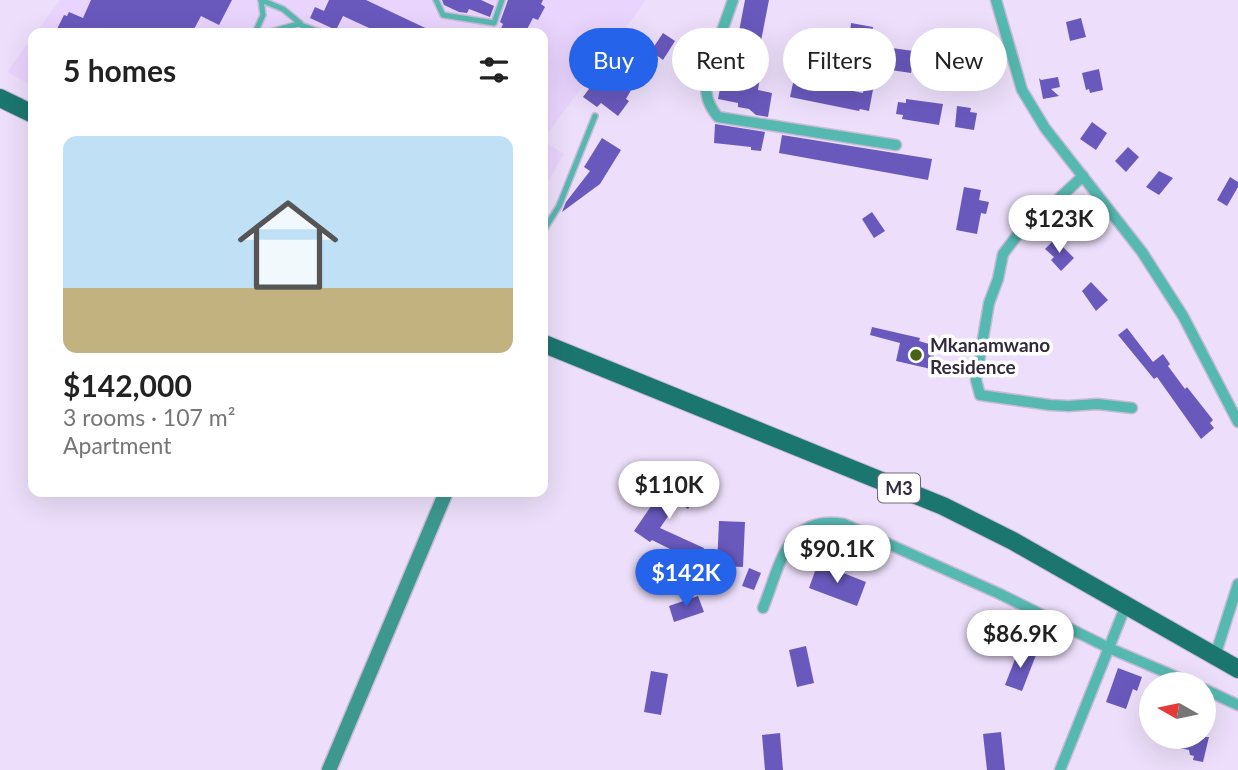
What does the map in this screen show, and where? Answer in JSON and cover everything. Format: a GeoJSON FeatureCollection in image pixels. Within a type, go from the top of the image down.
{"type":"FeatureCollection","features":[{"type":"Feature","properties":{"kind":"highway"},"geometry":{"type":"LineString","coordinates":[[0,98],[28,112]]}},
{"type":"Feature","properties":{"kind":"highway","name":"M3"},"geometry":{"type":"LineString","coordinates":[[548,345],[943,506],[1013,541],[1238,669]]}},
{"type":"Feature","properties":{"kind":"main road"},"geometry":{"type":"LineString","coordinates":[[329,770],[444,497]]}},
{"type":"Feature","properties":{"kind":"street"},"geometry":{"type":"LineString","coordinates":[[733,0],[706,76],[705,90],[709,106],[718,117],[896,145]]}},
{"type":"Feature","properties":{"kind":"street"},"geometry":{"type":"LineString","coordinates":[[996,0],[1022,90],[1045,128],[1142,252],[1183,316],[1238,422]]}},
{"type":"Feature","properties":{"kind":"street"},"geometry":{"type":"LineString","coordinates":[[1083,176],[1053,204],[1031,219],[1009,243],[1003,254],[989,303],[976,380],[980,394],[1000,399],[1069,406],[1097,404],[1132,408]]}},
{"type":"Feature","properties":{"kind":"street"},"geometry":{"type":"LineString","coordinates":[[762,608],[789,544],[801,530],[812,524],[830,521],[844,524],[1165,672]]}},
{"type":"Feature","properties":{"kind":"street"},"geometry":{"type":"LineString","coordinates":[[1215,656],[1238,584]]}},
{"type":"Feature","properties":{"kind":"street"},"geometry":{"type":"LineString","coordinates":[[1060,770],[1126,605]]}},
{"type":"Feature","properties":{"kind":"street"},"geometry":{"type":"LineString","coordinates":[[1216,695],[1238,705]]}},
{"type":"Feature","properties":{"kind":"lane"},"geometry":{"type":"LineString","coordinates":[[257,28],[263,15],[261,0],[283,9],[301,25],[309,28]]}},
{"type":"Feature","properties":{"kind":"lane"},"geometry":{"type":"LineString","coordinates":[[436,0],[443,15],[494,23],[502,0]]}},
{"type":"Feature","properties":{"kind":"lane"},"geometry":{"type":"LineString","coordinates":[[280,28],[301,25]]}},
{"type":"Feature","properties":{"kind":"lane"},"geometry":{"type":"LineString","coordinates":[[548,223],[559,206],[595,116]]}},
{"type":"Feature","properties":{"kind":"shaded area"},"geometry":{"type":"Polygon","coordinates":[[[60,0],[646,0],[625,28],[569,28],[569,91],[579,91],[548,133],[548,28],[39,28],[60,0]]]}},
{"type":"Feature","properties":{"kind":"shaded area"},"geometry":{"type":"Polygon","coordinates":[[[28,43],[28,83],[7,72],[28,43]]]}},
{"type":"Feature","properties":{"kind":"shaded area"},"geometry":{"type":"Polygon","coordinates":[[[548,143],[564,154],[548,181],[548,143]]]}},
{"type":"Feature","properties":{"kind":"building"},"geometry":{"type":"Polygon","coordinates":[[[91,0],[232,0],[219,25],[201,16],[195,28],[58,28],[64,15],[67,16],[69,12],[83,18],[91,0]]]}},
{"type":"Feature","properties":{"kind":"building"},"geometry":{"type":"Polygon","coordinates":[[[329,0],[366,0],[425,28],[369,28],[343,16],[337,28],[332,28],[310,18],[315,7],[324,11],[329,0]]]}},
{"type":"Feature","properties":{"kind":"building"},"geometry":{"type":"Polygon","coordinates":[[[442,0],[481,0],[494,6],[490,17],[469,9],[467,13],[459,12],[444,5],[442,0]]]}},
{"type":"Feature","properties":{"kind":"building"},"geometry":{"type":"Polygon","coordinates":[[[508,0],[543,0],[541,4],[545,7],[538,20],[533,18],[528,28],[501,28],[503,24],[500,22],[508,0]]]}},
{"type":"Feature","properties":{"kind":"building"},"geometry":{"type":"Polygon","coordinates":[[[745,0],[769,0],[764,28],[740,28],[745,0]]]}},
{"type":"Feature","properties":{"kind":"building"},"geometry":{"type":"Polygon","coordinates":[[[1081,18],[1086,37],[1070,41],[1066,22],[1081,18]]]}},
{"type":"Feature","properties":{"kind":"building"},"geometry":{"type":"Polygon","coordinates":[[[851,23],[873,27],[873,28],[850,28],[851,23]]]}},
{"type":"Feature","properties":{"kind":"building"},"geometry":{"type":"Polygon","coordinates":[[[663,33],[672,39],[672,46],[663,60],[658,56],[658,40],[663,33]]]}},
{"type":"Feature","properties":{"kind":"building"},"geometry":{"type":"Polygon","coordinates":[[[896,49],[910,50],[910,73],[896,71],[896,49]]]}},
{"type":"Feature","properties":{"kind":"building"},"geometry":{"type":"Polygon","coordinates":[[[1099,69],[1103,90],[1090,93],[1089,89],[1086,90],[1082,73],[1099,69]]]}},
{"type":"Feature","properties":{"kind":"building"},"geometry":{"type":"Polygon","coordinates":[[[1058,77],[1060,87],[1051,89],[1059,96],[1043,99],[1039,78],[1041,80],[1058,77]]]}},
{"type":"Feature","properties":{"kind":"building"},"geometry":{"type":"Polygon","coordinates":[[[587,91],[631,91],[626,99],[629,101],[618,116],[601,103],[597,107],[583,97],[587,91]]]}},
{"type":"Feature","properties":{"kind":"building"},"geometry":{"type":"Polygon","coordinates":[[[720,91],[772,93],[768,117],[738,107],[738,103],[718,99],[720,91]]]}},
{"type":"Feature","properties":{"kind":"building"},"geometry":{"type":"Polygon","coordinates":[[[791,91],[873,91],[869,111],[790,97],[791,91]]]}},
{"type":"Feature","properties":{"kind":"building"},"geometry":{"type":"Polygon","coordinates":[[[906,99],[943,104],[939,125],[902,119],[903,115],[896,114],[898,102],[906,103],[906,99]]]}},
{"type":"Feature","properties":{"kind":"building"},"geometry":{"type":"Polygon","coordinates":[[[957,106],[971,108],[970,112],[977,113],[974,130],[955,127],[957,106]]]}},
{"type":"Feature","properties":{"kind":"building"},"geometry":{"type":"Polygon","coordinates":[[[1092,122],[1107,133],[1096,150],[1080,139],[1092,122]]]}},
{"type":"Feature","properties":{"kind":"building"},"geometry":{"type":"Polygon","coordinates":[[[715,124],[765,132],[761,151],[751,150],[751,147],[714,143],[715,124]]]}},
{"type":"Feature","properties":{"kind":"building"},"geometry":{"type":"Polygon","coordinates":[[[782,135],[932,159],[928,180],[779,153],[782,135]]]}},
{"type":"Feature","properties":{"kind":"building"},"geometry":{"type":"Polygon","coordinates":[[[602,138],[621,150],[600,184],[562,212],[566,202],[590,171],[584,167],[602,138]]]}},
{"type":"Feature","properties":{"kind":"building"},"geometry":{"type":"Polygon","coordinates":[[[1128,147],[1139,157],[1126,172],[1115,161],[1128,147]]]}},
{"type":"Feature","properties":{"kind":"building"},"geometry":{"type":"Polygon","coordinates":[[[1159,171],[1173,178],[1159,195],[1146,187],[1159,171]]]}},
{"type":"Feature","properties":{"kind":"building"},"geometry":{"type":"Polygon","coordinates":[[[1230,177],[1238,182],[1238,187],[1227,206],[1217,200],[1230,177]]]}},
{"type":"Feature","properties":{"kind":"building"},"geometry":{"type":"Polygon","coordinates":[[[964,187],[981,190],[979,200],[989,202],[986,214],[981,213],[977,234],[956,230],[964,187]]]}},
{"type":"Feature","properties":{"kind":"building"},"geometry":{"type":"Polygon","coordinates":[[[872,212],[885,231],[874,238],[862,219],[872,212]]]}},
{"type":"Feature","properties":{"kind":"building"},"geometry":{"type":"Polygon","coordinates":[[[1055,239],[1074,258],[1061,271],[1051,260],[1054,257],[1045,249],[1055,239]]]}},
{"type":"Feature","properties":{"kind":"building"},"geometry":{"type":"Polygon","coordinates":[[[1091,282],[1108,300],[1096,311],[1082,291],[1091,282]]]}},
{"type":"Feature","properties":{"kind":"building","name":"Mkanamwano Residence"},"geometry":{"type":"Polygon","coordinates":[[[872,327],[920,338],[919,341],[936,348],[931,369],[896,361],[900,343],[870,335],[872,327]]]}},
{"type":"Feature","properties":{"kind":"building"},"geometry":{"type":"Polygon","coordinates":[[[1127,328],[1153,362],[1163,354],[1170,364],[1168,366],[1185,389],[1187,387],[1213,420],[1210,423],[1214,428],[1201,439],[1157,377],[1154,379],[1118,335],[1127,328]]]}},
{"type":"Feature","properties":{"kind":"building"},"geometry":{"type":"Polygon","coordinates":[[[671,477],[697,496],[688,509],[678,502],[660,528],[704,548],[698,563],[652,540],[650,542],[634,531],[671,477]]]}},
{"type":"Feature","properties":{"kind":"building"},"geometry":{"type":"Polygon","coordinates":[[[719,521],[745,522],[743,567],[717,566],[719,521]]]}},
{"type":"Feature","properties":{"kind":"building"},"geometry":{"type":"Polygon","coordinates":[[[818,563],[866,582],[857,606],[809,588],[818,563]]]}},
{"type":"Feature","properties":{"kind":"building"},"geometry":{"type":"Polygon","coordinates":[[[749,568],[761,573],[754,590],[742,586],[749,568]]]}},
{"type":"Feature","properties":{"kind":"building"},"geometry":{"type":"Polygon","coordinates":[[[698,596],[704,612],[674,622],[669,606],[698,596]]]}},
{"type":"Feature","properties":{"kind":"building"},"geometry":{"type":"Polygon","coordinates":[[[806,646],[814,683],[797,687],[789,650],[806,646]]]}},
{"type":"Feature","properties":{"kind":"building"},"geometry":{"type":"Polygon","coordinates":[[[1019,649],[1036,655],[1022,691],[1005,685],[1019,649]]]}},
{"type":"Feature","properties":{"kind":"building"},"geometry":{"type":"Polygon","coordinates":[[[1118,668],[1139,676],[1137,691],[1133,689],[1126,709],[1106,702],[1118,668]]]}},
{"type":"Feature","properties":{"kind":"building"},"geometry":{"type":"Polygon","coordinates":[[[651,671],[668,674],[661,715],[644,712],[651,671]]]}},
{"type":"Feature","properties":{"kind":"building"},"geometry":{"type":"Polygon","coordinates":[[[1001,732],[1005,770],[987,770],[983,734],[1001,732]]]}},
{"type":"Feature","properties":{"kind":"building"},"geometry":{"type":"Polygon","coordinates":[[[780,733],[783,770],[765,770],[762,735],[780,733]]]}},
{"type":"Feature","properties":{"kind":"building"},"geometry":{"type":"Polygon","coordinates":[[[1184,749],[1206,749],[1203,762],[1193,760],[1194,756],[1190,755],[1189,750],[1184,749]]]}},
{"type":"Feature","properties":{"kind":"place","name":"Mkanamwano Residence"},"geometry":{"type":"Point","coordinates":[916,355]}}]}
